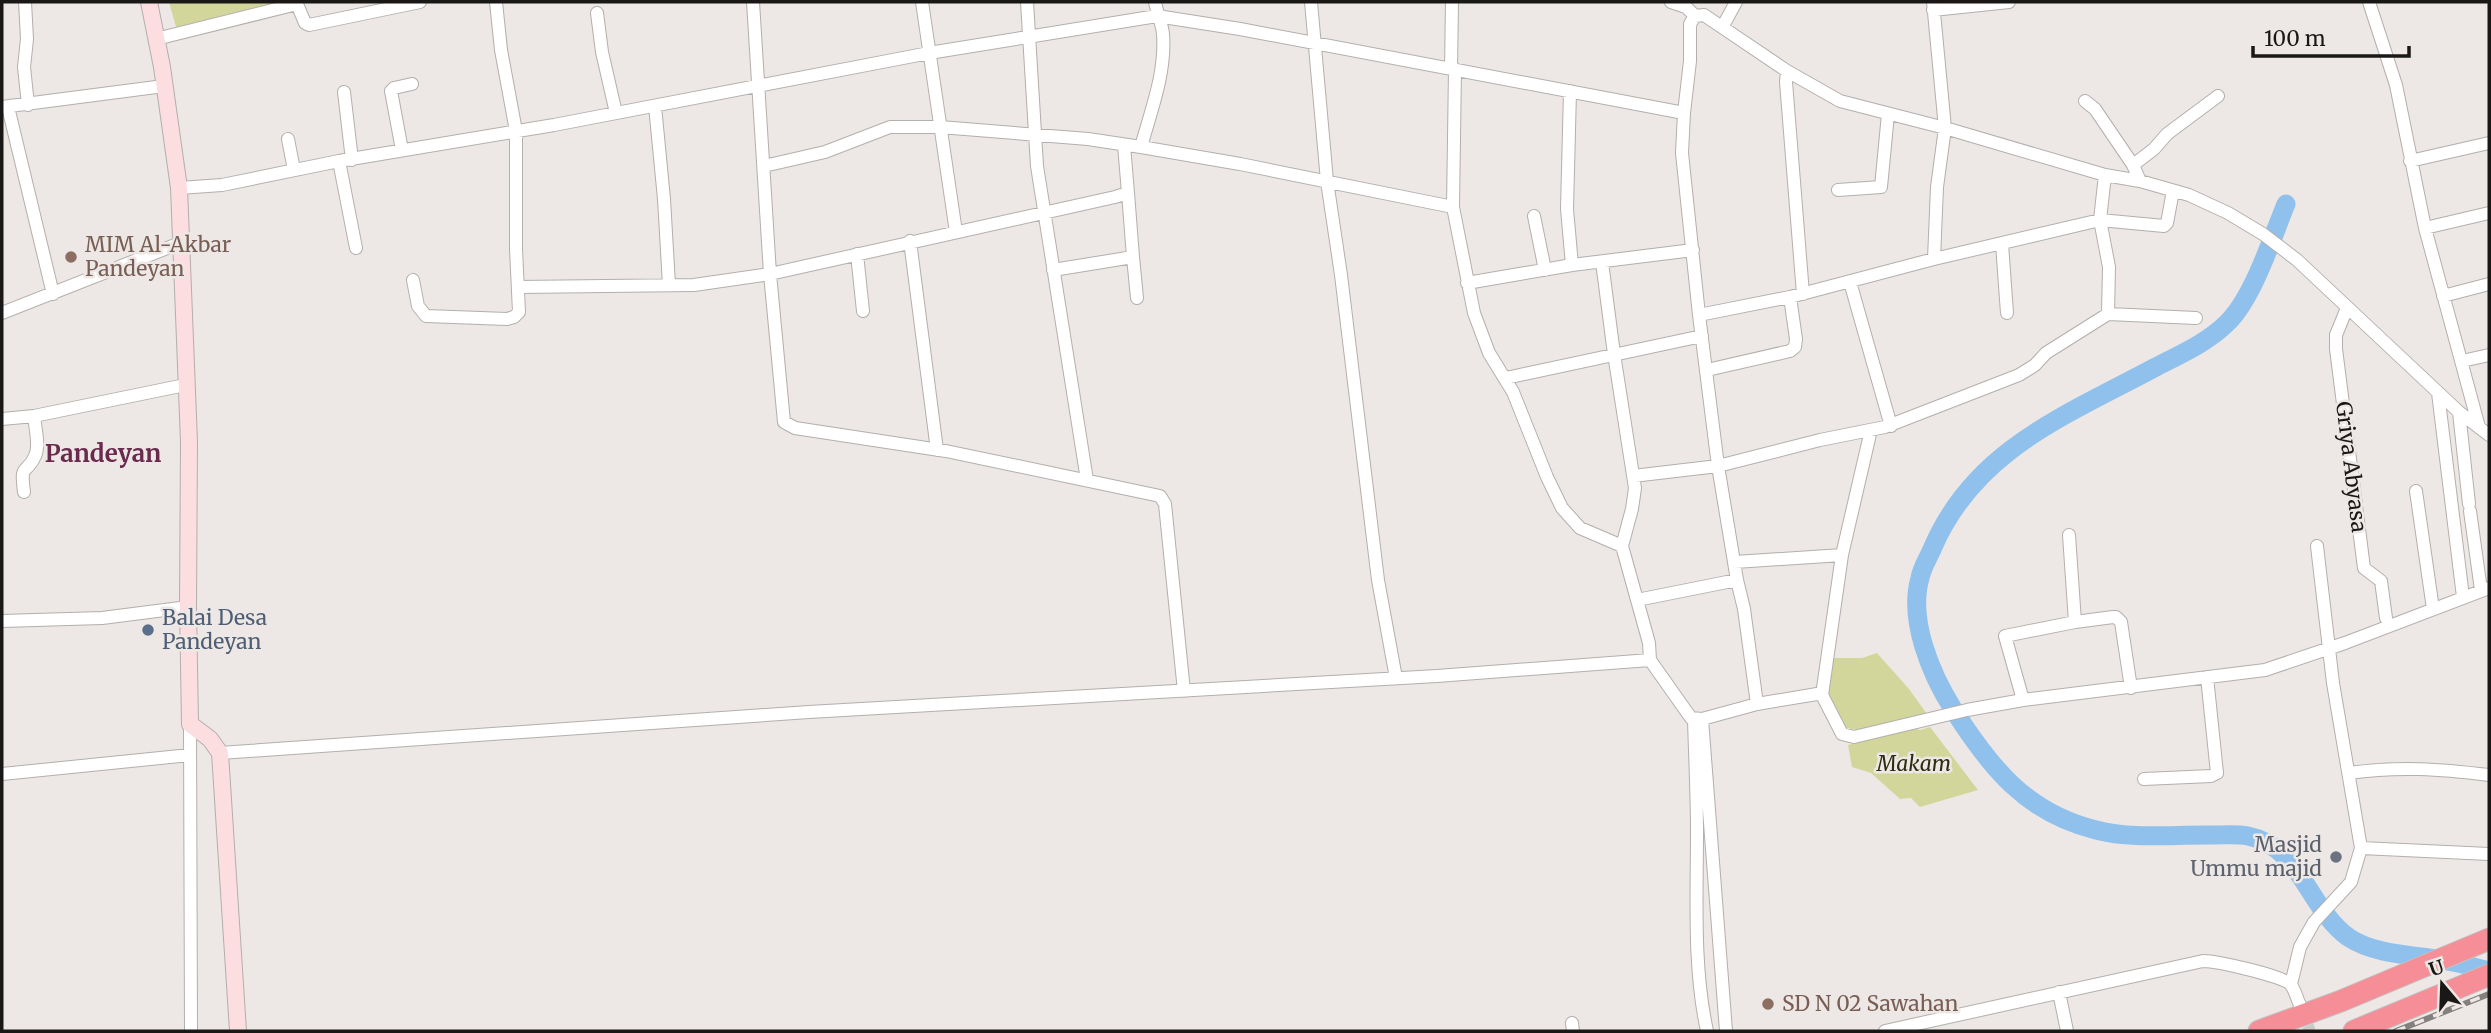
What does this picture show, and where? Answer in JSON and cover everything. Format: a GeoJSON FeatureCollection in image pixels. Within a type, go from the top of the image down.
{"type":"FeatureCollection","features":[{"type":"Feature","properties":{"kind":"highway"},"geometry":{"type":"LineString","coordinates":[[2259,1031],[2341,1001],[2489,939]]}},
{"type":"Feature","properties":{"kind":"highway"},"geometry":{"type":"LineString","coordinates":[[2359,1029],[2489,975]]}},
{"type":"Feature","properties":{"kind":"street"},"geometry":{"type":"LineString","coordinates":[[25,2],[27,39],[24,67],[28,105]]}},
{"type":"Feature","properties":{"kind":"street"},"geometry":{"type":"LineString","coordinates":[[149,2],[179,188],[189,442],[191,1031]]}},
{"type":"Feature","properties":{"kind":"street"},"geometry":{"type":"LineString","coordinates":[[156,39],[297,3],[305,23],[309,25],[420,2]]}},
{"type":"Feature","properties":{"kind":"street"},"geometry":{"type":"LineString","coordinates":[[413,280],[418,306],[426,316],[432,318],[507,319],[519,312],[516,131],[501,50],[496,2]]}},
{"type":"Feature","properties":{"kind":"street"},"geometry":{"type":"LineString","coordinates":[[753,2],[770,274],[783,419],[786,424],[795,428],[937,450],[1156,494],[1164,501],[1184,691]]}},
{"type":"Feature","properties":{"kind":"street"},"geometry":{"type":"LineString","coordinates":[[922,2],[956,232]]}},
{"type":"Feature","properties":{"kind":"street"},"geometry":{"type":"LineString","coordinates":[[1027,2],[1037,166],[1087,480]]}},
{"type":"Feature","properties":{"kind":"street"},"geometry":{"type":"LineString","coordinates":[[1141,147],[1161,76],[1163,32],[1155,2]]}},
{"type":"Feature","properties":{"kind":"street"},"geometry":{"type":"LineString","coordinates":[[1311,2],[1327,181],[1378,580],[1396,678]]}},
{"type":"Feature","properties":{"kind":"street"},"geometry":{"type":"LineString","coordinates":[[1452,2],[1453,207],[1471,307],[1489,353],[1506,378],[1562,508],[1580,528],[1622,546]]}},
{"type":"Feature","properties":{"kind":"street"},"geometry":{"type":"LineString","coordinates":[[1671,2],[1686,7],[1695,16]]}},
{"type":"Feature","properties":{"kind":"street"},"geometry":{"type":"LineString","coordinates":[[1723,26],[1736,2]]}},
{"type":"Feature","properties":{"kind":"street"},"geometry":{"type":"LineString","coordinates":[[1934,259],[1937,187],[1945,128],[1933,6],[2009,2]]}},
{"type":"Feature","properties":{"kind":"street"},"geometry":{"type":"LineString","coordinates":[[2369,2],[2396,85],[2410,161],[2443,296],[2485,430]]}},
{"type":"Feature","properties":{"kind":"street"},"geometry":{"type":"LineString","coordinates":[[597,13],[602,52],[616,113]]}},
{"type":"Feature","properties":{"kind":"street"},"geometry":{"type":"LineString","coordinates":[[1695,16],[1704,15],[1723,26],[1787,71],[1840,101],[1945,128],[2105,175],[2140,181],[2193,196],[2217,208],[2283,248],[2459,412],[2485,430]]}},
{"type":"Feature","properties":{"kind":"street"},"geometry":{"type":"LineString","coordinates":[[179,188],[222,185],[346,160],[655,106],[929,52],[1157,16],[1684,113]]}},
{"type":"Feature","properties":{"kind":"street"},"geometry":{"type":"LineString","coordinates":[[1695,16],[1690,24],[1690,61],[1682,153],[1718,466],[1744,609],[1757,704]]}},
{"type":"Feature","properties":{"kind":"street"},"geometry":{"type":"LineString","coordinates":[[1787,71],[1803,294]]}},
{"type":"Feature","properties":{"kind":"street"},"geometry":{"type":"LineString","coordinates":[[402,150],[391,91],[412,84]]}},
{"type":"Feature","properties":{"kind":"street"},"geometry":{"type":"LineString","coordinates":[[54,294],[5,107],[164,86]]}},
{"type":"Feature","properties":{"kind":"street"},"geometry":{"type":"LineString","coordinates":[[1570,91],[1567,209],[1572,265]]}},
{"type":"Feature","properties":{"kind":"street"},"geometry":{"type":"LineString","coordinates":[[344,92],[346,160],[356,248]]}},
{"type":"Feature","properties":{"kind":"street"},"geometry":{"type":"LineString","coordinates":[[2133,165],[2154,149],[2167,134],[2218,96]]}},
{"type":"Feature","properties":{"kind":"street"},"geometry":{"type":"LineString","coordinates":[[2085,101],[2095,109],[2133,165],[2140,181]]}},
{"type":"Feature","properties":{"kind":"street"},"geometry":{"type":"LineString","coordinates":[[655,106],[669,285]]}},
{"type":"Feature","properties":{"kind":"street"},"geometry":{"type":"LineString","coordinates":[[1838,190],[1881,187],[1888,114]]}},
{"type":"Feature","properties":{"kind":"street"},"geometry":{"type":"LineString","coordinates":[[764,166],[825,152],[890,127],[940,127],[1036,134],[1141,147],[1453,207]]}},
{"type":"Feature","properties":{"kind":"street"},"geometry":{"type":"LineString","coordinates":[[288,139],[294,170]]}},
{"type":"Feature","properties":{"kind":"street"},"geometry":{"type":"LineString","coordinates":[[2410,161],[2489,143]]}},
{"type":"Feature","properties":{"kind":"street"},"geometry":{"type":"LineString","coordinates":[[1124,145],[1137,298]]}},
{"type":"Feature","properties":{"kind":"street"},"geometry":{"type":"LineString","coordinates":[[2105,175],[2100,220],[2109,267],[2108,314]]}},
{"type":"Feature","properties":{"kind":"street"},"geometry":{"type":"LineString","coordinates":[[1699,315],[1803,294],[1934,259],[2100,220],[2164,226],[2167,223],[2173,191]]}},
{"type":"Feature","properties":{"kind":"street"},"geometry":{"type":"LineString","coordinates":[[518,287],[706,284],[770,274],[1128,193]]}},
{"type":"Feature","properties":{"kind":"street"},"geometry":{"type":"LineString","coordinates":[[2425,228],[2489,213]]}},
{"type":"Feature","properties":{"kind":"street"},"geometry":{"type":"LineString","coordinates":[[1534,216],[1545,270]]}},
{"type":"Feature","properties":{"kind":"street"},"geometry":{"type":"LineString","coordinates":[[910,242],[937,450]]}},
{"type":"Feature","properties":{"kind":"street"},"geometry":{"type":"LineString","coordinates":[[2,313],[180,243]]}},
{"type":"Feature","properties":{"kind":"street"},"geometry":{"type":"LineString","coordinates":[[2003,244],[2007,313]]}},
{"type":"Feature","properties":{"kind":"street"},"geometry":{"type":"LineString","coordinates":[[1466,283],[1572,265],[1693,250]]}},
{"type":"Feature","properties":{"kind":"street"},"geometry":{"type":"LineString","coordinates":[[857,254],[863,311]]}},
{"type":"Feature","properties":{"kind":"street"},"geometry":{"type":"LineString","coordinates":[[1053,270],[1133,257]]}},
{"type":"Feature","properties":{"kind":"street"},"geometry":{"type":"LineString","coordinates":[[1602,262],[1635,498],[1622,546],[1649,643],[1650,660],[1673,690],[1687,715],[1698,719],[1757,704],[1822,695]]}},
{"type":"Feature","properties":{"kind":"street"},"geometry":{"type":"LineString","coordinates":[[1850,282],[1891,426]]}},
{"type":"Feature","properties":{"kind":"street"},"geometry":{"type":"LineString","coordinates":[[2443,296],[2489,284]]}},
{"type":"Feature","properties":{"kind":"street"},"geometry":{"type":"LineString","coordinates":[[1707,370],[1790,351],[1795,347],[1797,339],[1790,297]]}},
{"type":"Feature","properties":{"kind":"street","name":"Griya Abyasa"},"geometry":{"type":"LineString","coordinates":[[2347,308],[2336,335],[2336,349],[2364,568],[2380,579],[2386,618]]}},
{"type":"Feature","properties":{"kind":"street"},"geometry":{"type":"LineString","coordinates":[[1633,476],[1718,466],[1829,438],[1891,426],[2019,375],[2035,365],[2046,353],[2108,314],[2196,318]]}},
{"type":"Feature","properties":{"kind":"street"},"geometry":{"type":"LineString","coordinates":[[1506,378],[1702,336]]}},
{"type":"Feature","properties":{"kind":"street"},"geometry":{"type":"LineString","coordinates":[[2462,361],[2489,355]]}},
{"type":"Feature","properties":{"kind":"street"},"geometry":{"type":"LineString","coordinates":[[2,419],[34,416],[185,385]]}},
{"type":"Feature","properties":{"kind":"street"},"geometry":{"type":"LineString","coordinates":[[2438,392],[2463,597]]}},
{"type":"Feature","properties":{"kind":"street"},"geometry":{"type":"LineString","coordinates":[[1871,430],[1842,555],[1822,695],[1842,734],[1848,737],[2023,700],[2265,670],[2485,589],[2470,508],[2459,412]]}},
{"type":"Feature","properties":{"kind":"street"},"geometry":{"type":"LineString","coordinates":[[24,492],[24,468],[37,452],[34,416]]}},
{"type":"Feature","properties":{"kind":"street"},"geometry":{"type":"LineString","coordinates":[[2416,491],[2433,609]]}},
{"type":"Feature","properties":{"kind":"street"},"geometry":{"type":"LineString","coordinates":[[2069,535],[2074,622]]}},
{"type":"Feature","properties":{"kind":"street"},"geometry":{"type":"LineString","coordinates":[[2291,984],[2300,947],[2314,922],[2351,882],[2361,848],[2328,649],[2317,546]]}},
{"type":"Feature","properties":{"kind":"street"},"geometry":{"type":"LineString","coordinates":[[1735,562],[1842,555]]}},
{"type":"Feature","properties":{"kind":"street"},"geometry":{"type":"LineString","coordinates":[[1637,600],[1737,580]]}},
{"type":"Feature","properties":{"kind":"street"},"geometry":{"type":"LineString","coordinates":[[2,621],[79,620],[188,607]]}},
{"type":"Feature","properties":{"kind":"street"},"geometry":{"type":"LineString","coordinates":[[2023,700],[2005,636],[2113,617],[2119,619],[2131,688]]}},
{"type":"Feature","properties":{"kind":"street"},"geometry":{"type":"LineString","coordinates":[[219,753],[809,712],[1396,678],[1650,660]]}},
{"type":"Feature","properties":{"kind":"street"},"geometry":{"type":"LineString","coordinates":[[2144,779],[2211,776],[2217,773],[2207,677]]}},
{"type":"Feature","properties":{"kind":"street"},"geometry":{"type":"LineString","coordinates":[[1698,719],[1696,900],[1701,1000],[1707,1031]]}},
{"type":"Feature","properties":{"kind":"street"},"geometry":{"type":"LineString","coordinates":[[1698,719],[1726,1031]]}},
{"type":"Feature","properties":{"kind":"street"},"geometry":{"type":"LineString","coordinates":[[190,724],[210,739],[219,753],[238,1031]]}},
{"type":"Feature","properties":{"kind":"street"},"geometry":{"type":"LineString","coordinates":[[2,774],[190,755]]}},
{"type":"Feature","properties":{"kind":"street"},"geometry":{"type":"LineString","coordinates":[[2349,773],[2385,768],[2414,768],[2489,775]]}},
{"type":"Feature","properties":{"kind":"street"},"geometry":{"type":"LineString","coordinates":[[2361,848],[2489,854]]}},
{"type":"Feature","properties":{"kind":"street"},"geometry":{"type":"LineString","coordinates":[[1885,1031],[1932,1026],[2059,992],[2203,961],[2224,962],[2248,971],[2280,976],[2291,984],[2300,1005]]}},
{"type":"Feature","properties":{"kind":"street"},"geometry":{"type":"LineString","coordinates":[[2059,992],[2067,1031]]}},
{"type":"Feature","properties":{"kind":"green space"},"geometry":{"type":"Polygon","coordinates":[[[169,2],[278,2],[176,27],[169,2]]]}},
{"type":"Feature","properties":{"kind":"green space","name":"Makam"},"geometry":{"type":"Polygon","coordinates":[[[1877,653],[1927,714],[1860,730],[1846,728],[1828,692],[1832,658],[1862,658],[1877,653]]]}},
{"type":"Feature","properties":{"kind":"green space","name":"Makam"},"geometry":{"type":"Polygon","coordinates":[[[1930,727],[1978,790],[1920,807],[1911,798],[1900,799],[1871,773],[1852,767],[1848,745],[1913,728],[1920,730],[1930,727]]]}},
{"type":"Feature","properties":{"kind":"waterway"},"geometry":{"type":"LineString","coordinates":[[2286,204],[2253,283],[2227,323],[2192,348],[2088,402],[2026,439],[1998,460],[1973,485],[1951,513],[1921,574],[1917,594],[1919,629],[1937,680],[1981,750],[2012,785],[2049,812],[2071,822],[2110,833],[2140,836],[2240,835],[2266,842],[2292,865],[2334,925],[2358,943],[2403,955],[2444,960],[2489,971]]}},
{"type":"Feature","properties":{"kind":"tunnel"},"geometry":{"type":"LineString","coordinates":[[2301,1009],[2310,1031]]}},
{"type":"Feature","properties":{"kind":"railway"},"geometry":{"type":"LineString","coordinates":[[2396,1031],[2489,994]]}},
{"type":"Feature","properties":{"kind":"place","name":"MIM Al-Akbar Pandeyan"},"geometry":{"type":"Point","coordinates":[71,257]}},
{"type":"Feature","properties":{"kind":"place","name":"Balai Desa Pandeyan"},"geometry":{"type":"Point","coordinates":[148,630]}},
{"type":"Feature","properties":{"kind":"place","name":"Masjid Ummu majid"},"geometry":{"type":"Point","coordinates":[2336,857]}},
{"type":"Feature","properties":{"kind":"place","name":"SD N 02 Sawahan"},"geometry":{"type":"Point","coordinates":[1768,1004]}},
{"type":"Feature","properties":{"kind":"district","name":"Pandeyan"},"geometry":{"type":"Point","coordinates":[103,454]}}]}
